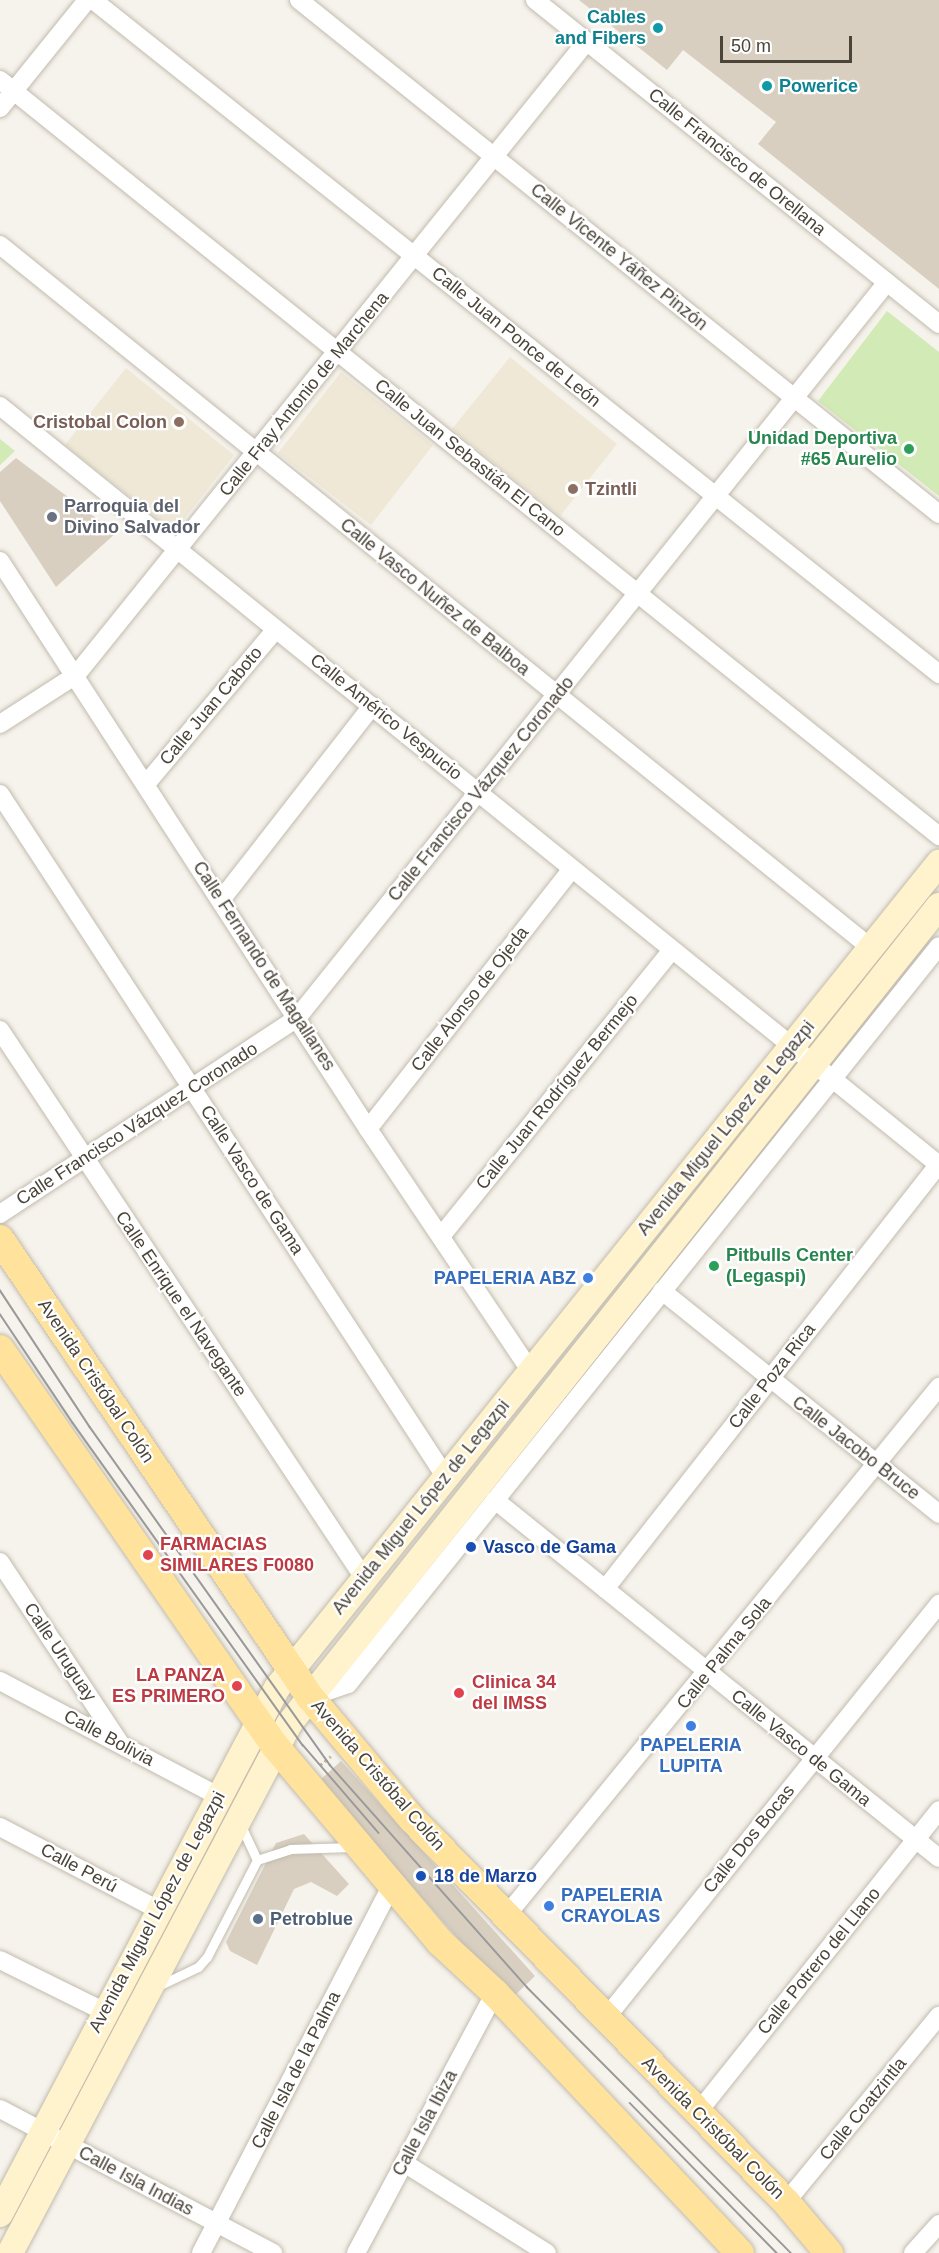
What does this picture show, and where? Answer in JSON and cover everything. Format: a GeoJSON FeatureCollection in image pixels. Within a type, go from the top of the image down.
{"type":"FeatureCollection","features":[{"type":"Feature","properties":{"kind":"main road","name":"Avenida Miguel López de Legazpi"},"geometry":{"type":"LineString","coordinates":[[0,2214],[257,1720],[291,1670],[939,863]]}},
{"type":"Feature","properties":{"kind":"main road","name":"Avenida Miguel López de Legazpi"},"geometry":{"type":"LineString","coordinates":[[10,2253],[275,1746],[310,1697],[822,1071],[939,906]]}},
{"type":"Feature","properties":{"kind":"main road","name":"Avenida Cristóbal Colón"},"geometry":{"type":"LineString","coordinates":[[0,1239],[310,1697],[412,1819],[605,2019],[699,2111],[786,2202],[829,2253]]}},
{"type":"Feature","properties":{"kind":"main road"},"geometry":{"type":"LineString","coordinates":[[0,1349],[275,1746],[391,1886],[740,2253]]}},
{"type":"Feature","properties":{"kind":"street"},"geometry":{"type":"LineString","coordinates":[[0,108],[7,86],[87,0]]}},
{"type":"Feature","properties":{"kind":"street","name":"Calle Juan Ponce de León"},"geometry":{"type":"LineString","coordinates":[[93,0],[939,674]]}},
{"type":"Feature","properties":{"kind":"street","name":"Calle Vicente Yáñez Pinzón"},"geometry":{"type":"LineString","coordinates":[[299,0],[939,514]]}},
{"type":"Feature","properties":{"kind":"street","name":"Calle Francisco de Orellana"},"geometry":{"type":"LineString","coordinates":[[536,0],[939,324]]}},
{"type":"Feature","properties":{"kind":"street","name":"Calle Fray Antonio de Marchena"},"geometry":{"type":"LineString","coordinates":[[0,724],[76,675],[180,549],[587,41]]}},
{"type":"Feature","properties":{"kind":"street","name":"Calle Juan Sebastián El Cano"},"geometry":{"type":"LineString","coordinates":[[7,86],[939,836]]}},
{"type":"Feature","properties":{"kind":"street","name":"Calle Vasco Nuñez de Balboa"},"geometry":{"type":"LineString","coordinates":[[0,245],[871,948]]}},
{"type":"Feature","properties":{"kind":"street","name":"Calle Francisco Vázquez Coronado"},"geometry":{"type":"LineString","coordinates":[[0,1214],[297,1018],[887,282]]}},
{"type":"Feature","properties":{"kind":"street","name":"Calle Américo Vespucio"},"geometry":{"type":"LineString","coordinates":[[0,406],[939,1164]]}},
{"type":"Feature","properties":{"kind":"street","name":"Calle Fernando de Magallanes"},"geometry":{"type":"LineString","coordinates":[[0,561],[368,1128],[442,1235],[530,1370]]}},
{"type":"Feature","properties":{"kind":"street","name":"Calle Juan Caboto"},"geometry":{"type":"LineString","coordinates":[[146,784],[276,629]]}},
{"type":"Feature","properties":{"kind":"street"},"geometry":{"type":"LineString","coordinates":[[221,900],[372,706]]}},
{"type":"Feature","properties":{"kind":"street","name":"Calle Vasco de Gama"},"geometry":{"type":"LineString","coordinates":[[0,794],[445,1476]]}},
{"type":"Feature","properties":{"kind":"street","name":"Calle Alonso de Ojeda"},"geometry":{"type":"LineString","coordinates":[[368,1128],[572,869]]}},
{"type":"Feature","properties":{"kind":"street","name":"Avenida Miguel López de Legazpi"},"geometry":{"type":"LineString","coordinates":[[310,1697],[348,1683],[662,1291],[822,1071],[939,946]]}},
{"type":"Feature","properties":{"kind":"street","name":"Calle Juan Rodríguez Bermejo"},"geometry":{"type":"LineString","coordinates":[[442,1235],[672,950]]}},
{"type":"Feature","properties":{"kind":"street","name":"Calle Enrique el Navegante"},"geometry":{"type":"LineString","coordinates":[[0,1030],[364,1578]]}},
{"type":"Feature","properties":{"kind":"street","name":"Calle Poza Rica"},"geometry":{"type":"LineString","coordinates":[[605,1589],[939,1164]]}},
{"type":"Feature","properties":{"kind":"street","name":"Calle Jacobo Bruce"},"geometry":{"type":"LineString","coordinates":[[662,1291],[939,1514]]}},
{"type":"Feature","properties":{"kind":"street","name":"Calle Palma Sola"},"geometry":{"type":"LineString","coordinates":[[506,1916],[708,1673],[939,1387]]}},
{"type":"Feature","properties":{"kind":"street","name":"Calle Vasco de Gama"},"geometry":{"type":"LineString","coordinates":[[495,1500],[939,1858]]}},
{"type":"Feature","properties":{"kind":"street","name":"Calle Uruguay"},"geometry":{"type":"LineString","coordinates":[[0,1562],[120,1743]]}},
{"type":"Feature","properties":{"kind":"street","name":"Calle Dos Bocas"},"geometry":{"type":"LineString","coordinates":[[605,2019],[939,1604]]}},
{"type":"Feature","properties":{"kind":"street","name":"Calle Bolivia"},"geometry":{"type":"LineString","coordinates":[[0,1681],[218,1796]]}},
{"type":"Feature","properties":{"kind":"street","name":"Calle Potrero del Llano"},"geometry":{"type":"LineString","coordinates":[[699,2111],[939,1810]]}},
{"type":"Feature","properties":{"kind":"street","name":"Calle Perú"},"geometry":{"type":"LineString","coordinates":[[0,1827],[159,1910]]}},
{"type":"Feature","properties":{"kind":"street","name":"Calle Isla de la Palma"},"geometry":{"type":"LineString","coordinates":[[201,2253],[391,1886]]}},
{"type":"Feature","properties":{"kind":"street"},"geometry":{"type":"LineString","coordinates":[[0,1960],[105,2012]]}},
{"type":"Feature","properties":{"kind":"street","name":"Calle Isla Ibiza"},"geometry":{"type":"LineString","coordinates":[[356,2253],[495,1993]]}},
{"type":"Feature","properties":{"kind":"street","name":"Calle Coatzintla"},"geometry":{"type":"LineString","coordinates":[[786,2202],[939,2016]]}},
{"type":"Feature","properties":{"kind":"street","name":"Calle Isla Indias"},"geometry":{"type":"LineString","coordinates":[[0,2109],[273,2253]]}},
{"type":"Feature","properties":{"kind":"street"},"geometry":{"type":"LineString","coordinates":[[404,2163],[547,2253]]}},
{"type":"Feature","properties":{"kind":"street"},"geometry":{"type":"LineString","coordinates":[[914,2253],[939,2224]]}},
{"type":"Feature","properties":{"kind":"lane"},"geometry":{"type":"LineString","coordinates":[[237,1818],[257,1860]]}},
{"type":"Feature","properties":{"kind":"lane"},"geometry":{"type":"LineString","coordinates":[[147,1991],[204,1964],[257,1860],[290,1849],[358,1846]]}},
{"type":"Feature","properties":{"kind":"path"},"geometry":{"type":"LineString","coordinates":[[303,1780],[348,1742]]}},
{"type":"Feature","properties":{"kind":"shaded area"},"geometry":{"type":"Polygon","coordinates":[[[510,357],[617,444],[560,516],[452,429],[510,357]]]}},
{"type":"Feature","properties":{"kind":"shaded area"},"geometry":{"type":"Polygon","coordinates":[[[126,368],[234,455],[174,532],[65,445],[126,368]]]}},
{"type":"Feature","properties":{"kind":"shaded area"},"geometry":{"type":"Polygon","coordinates":[[[341,372],[433,445],[371,525],[278,453],[341,372]]]}},
{"type":"Feature","properties":{"kind":"green space","name":"Unidad Deportiva #65 Aurelio"},"geometry":{"type":"Polygon","coordinates":[[[887,311],[939,352],[939,496],[818,401],[887,311]]]}},
{"type":"Feature","properties":{"kind":"green space"},"geometry":{"type":"Polygon","coordinates":[[[0,439],[15,451],[0,465],[0,439]]]}},
{"type":"Feature","properties":{"kind":"building"},"geometry":{"type":"Polygon","coordinates":[[[579,0],[939,0],[939,289],[758,144],[776,122],[683,50],[667,70],[579,0]]]}},
{"type":"Feature","properties":{"kind":"building","name":"Parroquia del Divino Salvador"},"geometry":{"type":"Polygon","coordinates":[[[16,458],[116,533],[56,587],[0,501],[0,472],[16,458]]]}},
{"type":"Feature","properties":{"kind":"building","name":"18 de Marzo"},"geometry":{"type":"Polygon","coordinates":[[[341,1761],[535,1976],[511,1999],[319,1781],[341,1761]]]}},
{"type":"Feature","properties":{"kind":"building","name":"Petroblue"},"geometry":{"type":"Polygon","coordinates":[[[304,1834],[349,1884],[337,1896],[311,1882],[294,1889],[257,1965],[230,1951],[226,1942],[276,1843],[304,1834]]]}},
{"type":"Feature","properties":{"kind":"tram line"},"geometry":{"type":"LineString","coordinates":[[0,1290],[90,1427],[330,1765],[527,1987],[791,2253]]}},
{"type":"Feature","properties":{"kind":"tram line"},"geometry":{"type":"LineString","coordinates":[[0,1314],[73,1423],[303,1745],[379,1833]]}},
{"type":"Feature","properties":{"kind":"tram line"},"geometry":{"type":"LineString","coordinates":[[630,2103],[777,2253]]}},
{"type":"Feature","properties":{"kind":"place","name":"Cables and Fibers"},"geometry":{"type":"Point","coordinates":[658,28]}},
{"type":"Feature","properties":{"kind":"place","name":"Powerice"},"geometry":{"type":"Point","coordinates":[767,86]}},
{"type":"Feature","properties":{"kind":"place","name":"Cristobal Colon"},"geometry":{"type":"Point","coordinates":[179,422]}},
{"type":"Feature","properties":{"kind":"place","name":"Unidad Deportiva #65 Aurelio"},"geometry":{"type":"Point","coordinates":[909,449]}},
{"type":"Feature","properties":{"kind":"place","name":"Tzintli"},"geometry":{"type":"Point","coordinates":[573,489]}},
{"type":"Feature","properties":{"kind":"place","name":"Parroquia del Divino Salvador"},"geometry":{"type":"Point","coordinates":[52,517]}},
{"type":"Feature","properties":{"kind":"place","name":"Pitbulls Center (Legaspi)"},"geometry":{"type":"Point","coordinates":[714,1266]}},
{"type":"Feature","properties":{"kind":"place","name":"PAPELERIA ABZ"},"geometry":{"type":"Point","coordinates":[588,1278]}},
{"type":"Feature","properties":{"kind":"place","name":"Vasco de Gama"},"geometry":{"type":"Point","coordinates":[471,1547]}},
{"type":"Feature","properties":{"kind":"place","name":"FARMACIAS SIMILARES F0080"},"geometry":{"type":"Point","coordinates":[148,1555]}},
{"type":"Feature","properties":{"kind":"place","name":"LA PANZA ES PRIMERO"},"geometry":{"type":"Point","coordinates":[237,1686]}},
{"type":"Feature","properties":{"kind":"place","name":"Clinica 34 del IMSS"},"geometry":{"type":"Point","coordinates":[459,1693]}},
{"type":"Feature","properties":{"kind":"place","name":"PAPELERIA LUPITA"},"geometry":{"type":"Point","coordinates":[691,1726]}},
{"type":"Feature","properties":{"kind":"place","name":"18 de Marzo"},"geometry":{"type":"Point","coordinates":[421,1876]}},
{"type":"Feature","properties":{"kind":"place","name":"PAPELERIA CRAYOLAS"},"geometry":{"type":"Point","coordinates":[549,1906]}},
{"type":"Feature","properties":{"kind":"place","name":"Petroblue"},"geometry":{"type":"Point","coordinates":[258,1919]}}]}
